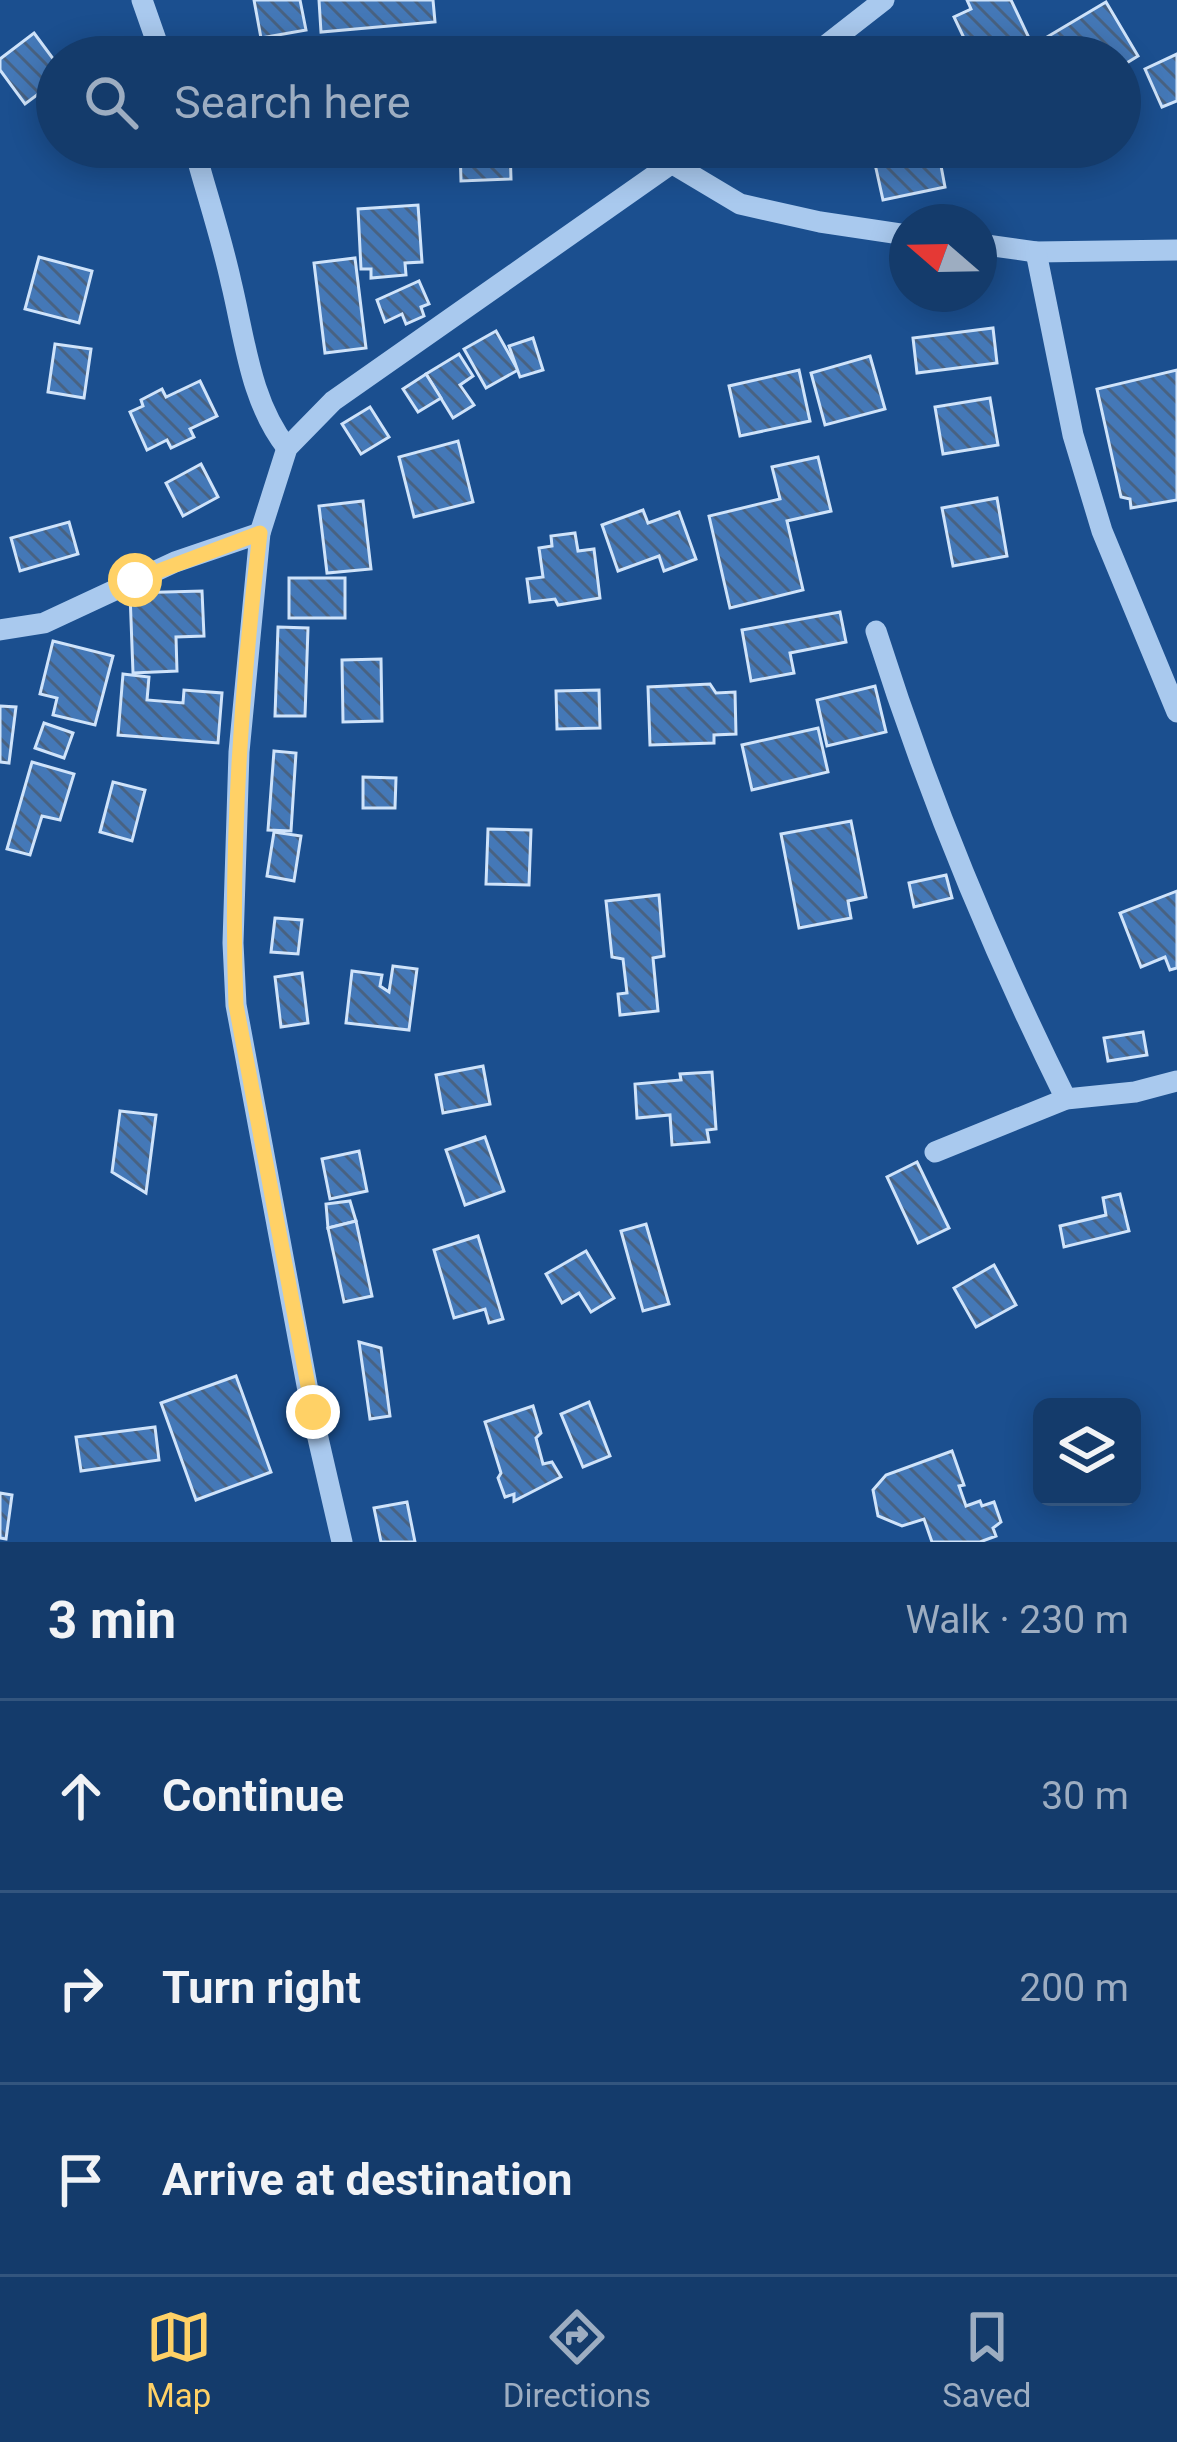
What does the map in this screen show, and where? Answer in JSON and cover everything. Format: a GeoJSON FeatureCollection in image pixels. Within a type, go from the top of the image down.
{"type":"FeatureCollection","features":[{"type":"Feature","properties":{"kind":"street"},"geometry":{"type":"LineString","coordinates":[[142,0],[155,36]]}},
{"type":"Feature","properties":{"kind":"street"},"geometry":{"type":"LineString","coordinates":[[838,36],[884,0]]}},
{"type":"Feature","properties":{"kind":"street"},"geometry":{"type":"LineString","coordinates":[[200,168],[256,391],[271,428],[287,448]]}},
{"type":"Feature","properties":{"kind":"street"},"geometry":{"type":"LineString","coordinates":[[342,1542],[236,1005],[233,943],[239,752],[260,533],[287,448],[333,401],[667,168]]}},
{"type":"Feature","properties":{"kind":"street"},"geometry":{"type":"LineString","coordinates":[[680,168],[740,204],[820,223],[889,233]]}},
{"type":"Feature","properties":{"kind":"street"},"geometry":{"type":"LineString","coordinates":[[997,247],[1036,252],[1177,250]]}},
{"type":"Feature","properties":{"kind":"street"},"geometry":{"type":"LineString","coordinates":[[1036,252],[1073,435],[1102,531],[1177,712]]}},
{"type":"Feature","properties":{"kind":"street"},"geometry":{"type":"LineString","coordinates":[[0,630],[44,623],[175,562],[260,533]]}},
{"type":"Feature","properties":{"kind":"street"},"geometry":{"type":"LineString","coordinates":[[876,631],[901,710],[975,902],[1066,1100]]}},
{"type":"Feature","properties":{"kind":"street"},"geometry":{"type":"LineString","coordinates":[[934,1152],[1066,1100],[1135,1092],[1177,1081]]}},
{"type":"Feature","properties":{"kind":"building"},"geometry":{"type":"Polygon","coordinates":[[[254,0],[300,0],[306,30],[261,36],[254,0]]]}},
{"type":"Feature","properties":{"kind":"building"},"geometry":{"type":"Polygon","coordinates":[[[319,0],[433,0],[435,22],[321,32],[319,0]]]}},
{"type":"Feature","properties":{"kind":"building"},"geometry":{"type":"Polygon","coordinates":[[[967,0],[1011,0],[1028,36],[963,36],[954,17],[971,9],[967,0]]]}},
{"type":"Feature","properties":{"kind":"building"},"geometry":{"type":"Polygon","coordinates":[[[1106,2],[1126,36],[1049,36],[1106,2]]]}},
{"type":"Feature","properties":{"kind":"building"},"geometry":{"type":"Polygon","coordinates":[[[34,33],[36,36],[36,96],[25,104],[0,70],[0,59],[34,33]]]}},
{"type":"Feature","properties":{"kind":"building"},"geometry":{"type":"Polygon","coordinates":[[[1177,54],[1177,101],[1162,107],[1145,69],[1177,54]]]}},
{"type":"Feature","properties":{"kind":"building"},"geometry":{"type":"Polygon","coordinates":[[[461,168],[511,168],[511,179],[461,181],[461,168]]]}},
{"type":"Feature","properties":{"kind":"building"},"geometry":{"type":"Polygon","coordinates":[[[876,168],[941,168],[945,187],[883,200],[876,168]]]}},
{"type":"Feature","properties":{"kind":"building"},"geometry":{"type":"Polygon","coordinates":[[[418,205],[422,262],[405,263],[406,275],[371,278],[371,269],[361,269],[358,209],[418,205]]]}},
{"type":"Feature","properties":{"kind":"building"},"geometry":{"type":"Polygon","coordinates":[[[39,257],[92,271],[79,323],[25,309],[39,257]]]}},
{"type":"Feature","properties":{"kind":"building"},"geometry":{"type":"Polygon","coordinates":[[[355,258],[366,348],[325,353],[314,263],[355,258]]]}},
{"type":"Feature","properties":{"kind":"building"},"geometry":{"type":"Polygon","coordinates":[[[419,281],[429,304],[421,307],[424,316],[406,324],[402,314],[385,322],[377,300],[419,281]]]}},
{"type":"Feature","properties":{"kind":"building"},"geometry":{"type":"Polygon","coordinates":[[[993,328],[997,363],[917,373],[913,338],[993,328]]]}},
{"type":"Feature","properties":{"kind":"building"},"geometry":{"type":"Polygon","coordinates":[[[496,331],[518,370],[486,388],[464,349],[496,331]]]}},
{"type":"Feature","properties":{"kind":"building"},"geometry":{"type":"Polygon","coordinates":[[[533,338],[543,370],[520,377],[509,346],[533,338]]]}},
{"type":"Feature","properties":{"kind":"building"},"geometry":{"type":"Polygon","coordinates":[[[55,344],[91,349],[84,398],[48,392],[55,344]]]}},
{"type":"Feature","properties":{"kind":"building"},"geometry":{"type":"Polygon","coordinates":[[[459,354],[473,376],[460,385],[474,405],[453,418],[426,374],[459,354]]]}},
{"type":"Feature","properties":{"kind":"building"},"geometry":{"type":"Polygon","coordinates":[[[870,356],[885,409],[825,425],[811,373],[870,356]]]}},
{"type":"Feature","properties":{"kind":"building"},"geometry":{"type":"Polygon","coordinates":[[[799,370],[810,421],[740,436],[729,386],[799,370]]]}},
{"type":"Feature","properties":{"kind":"building"},"geometry":{"type":"Polygon","coordinates":[[[1177,370],[1177,500],[1131,508],[1130,499],[1121,497],[1097,389],[1177,370]]]}},
{"type":"Feature","properties":{"kind":"building"},"geometry":{"type":"Polygon","coordinates":[[[426,374],[441,398],[418,412],[403,389],[426,374]]]}},
{"type":"Feature","properties":{"kind":"building"},"geometry":{"type":"Polygon","coordinates":[[[200,381],[217,416],[190,429],[194,437],[171,448],[167,440],[147,450],[130,412],[162,389],[166,397],[200,381]]]}},
{"type":"Feature","properties":{"kind":"building"},"geometry":{"type":"Polygon","coordinates":[[[990,398],[998,445],[943,454],[935,407],[990,398]]]}},
{"type":"Feature","properties":{"kind":"building"},"geometry":{"type":"Polygon","coordinates":[[[370,407],[389,437],[361,454],[342,424],[370,407]]]}},
{"type":"Feature","properties":{"kind":"building"},"geometry":{"type":"Polygon","coordinates":[[[458,441],[473,502],[414,517],[399,457],[458,441]]]}},
{"type":"Feature","properties":{"kind":"building"},"geometry":{"type":"Polygon","coordinates":[[[818,457],[831,511],[787,521],[803,590],[730,608],[709,516],[780,499],[772,467],[818,457]]]}},
{"type":"Feature","properties":{"kind":"building"},"geometry":{"type":"Polygon","coordinates":[[[201,464],[218,497],[183,516],[166,483],[201,464]]]}},
{"type":"Feature","properties":{"kind":"building"},"geometry":{"type":"Polygon","coordinates":[[[997,498],[1007,556],[953,566],[942,508],[997,498]]]}},
{"type":"Feature","properties":{"kind":"building"},"geometry":{"type":"Polygon","coordinates":[[[363,501],[371,569],[327,573],[319,506],[363,501]]]}},
{"type":"Feature","properties":{"kind":"building"},"geometry":{"type":"Polygon","coordinates":[[[643,510],[648,523],[679,512],[696,559],[664,571],[659,556],[618,571],[602,525],[643,510]]]}},
{"type":"Feature","properties":{"kind":"building"},"geometry":{"type":"Polygon","coordinates":[[[69,522],[78,554],[20,571],[11,538],[69,522]]]}},
{"type":"Feature","properties":{"kind":"building"},"geometry":{"type":"Polygon","coordinates":[[[575,533],[578,551],[594,549],[600,598],[558,605],[555,599],[530,602],[527,579],[543,577],[539,548],[552,546],[551,536],[575,533]]]}},
{"type":"Feature","properties":{"kind":"building"},"geometry":{"type":"Polygon","coordinates":[[[289,578],[345,578],[345,618],[289,618],[289,578]]]}},
{"type":"Feature","properties":{"kind":"building"},"geometry":{"type":"Polygon","coordinates":[[[202,591],[204,636],[176,637],[177,671],[133,673],[130,593],[202,591]]]}},
{"type":"Feature","properties":{"kind":"building"},"geometry":{"type":"Polygon","coordinates":[[[840,612],[846,642],[790,653],[794,673],[751,681],[742,630],[840,612]]]}},
{"type":"Feature","properties":{"kind":"building"},"geometry":{"type":"Polygon","coordinates":[[[278,627],[308,628],[305,716],[275,716],[278,627]]]}},
{"type":"Feature","properties":{"kind":"building"},"geometry":{"type":"Polygon","coordinates":[[[53,641],[113,656],[95,725],[53,715],[57,698],[40,694],[53,641]]]}},
{"type":"Feature","properties":{"kind":"building"},"geometry":{"type":"Polygon","coordinates":[[[381,659],[382,721],[343,722],[342,660],[381,659]]]}},
{"type":"Feature","properties":{"kind":"building"},"geometry":{"type":"Polygon","coordinates":[[[123,674],[149,677],[147,700],[183,703],[184,690],[222,693],[218,743],[118,735],[123,674]]]}},
{"type":"Feature","properties":{"kind":"building"},"geometry":{"type":"Polygon","coordinates":[[[710,684],[716,693],[735,692],[736,734],[714,735],[714,743],[650,745],[648,687],[710,684]]]}},
{"type":"Feature","properties":{"kind":"building"},"geometry":{"type":"Polygon","coordinates":[[[875,686],[886,732],[827,746],[817,700],[875,686]]]}},
{"type":"Feature","properties":{"kind":"building"},"geometry":{"type":"Polygon","coordinates":[[[599,690],[600,728],[557,729],[556,691],[599,690]]]}},
{"type":"Feature","properties":{"kind":"building"},"geometry":{"type":"Polygon","coordinates":[[[0,706],[16,707],[9,763],[0,762],[0,706]]]}},
{"type":"Feature","properties":{"kind":"building"},"geometry":{"type":"Polygon","coordinates":[[[44,723],[73,733],[64,758],[35,748],[44,723]]]}},
{"type":"Feature","properties":{"kind":"building"},"geometry":{"type":"Polygon","coordinates":[[[818,728],[828,772],[752,790],[742,745],[818,728]]]}},
{"type":"Feature","properties":{"kind":"building"},"geometry":{"type":"Polygon","coordinates":[[[274,751],[296,753],[291,831],[268,830],[274,751]]]}},
{"type":"Feature","properties":{"kind":"building"},"geometry":{"type":"Polygon","coordinates":[[[32,762],[74,774],[60,820],[42,816],[30,855],[7,849],[32,762]]]}},
{"type":"Feature","properties":{"kind":"building"},"geometry":{"type":"Polygon","coordinates":[[[363,777],[396,778],[395,808],[363,808],[363,777]]]}},
{"type":"Feature","properties":{"kind":"building"},"geometry":{"type":"Polygon","coordinates":[[[113,782],[145,790],[132,841],[100,832],[113,782]]]}},
{"type":"Feature","properties":{"kind":"building"},"geometry":{"type":"Polygon","coordinates":[[[851,821],[866,897],[848,901],[851,918],[799,928],[781,834],[851,821]]]}},
{"type":"Feature","properties":{"kind":"building"},"geometry":{"type":"Polygon","coordinates":[[[488,829],[531,830],[529,885],[486,884],[488,829]]]}},
{"type":"Feature","properties":{"kind":"building"},"geometry":{"type":"Polygon","coordinates":[[[274,832],[301,836],[294,881],[267,876],[274,832]]]}},
{"type":"Feature","properties":{"kind":"building"},"geometry":{"type":"Polygon","coordinates":[[[946,875],[952,898],[914,907],[909,883],[946,875]]]}},
{"type":"Feature","properties":{"kind":"building"},"geometry":{"type":"Polygon","coordinates":[[[1177,891],[1177,968],[1170,970],[1165,957],[1141,967],[1120,913],[1177,891]]]}},
{"type":"Feature","properties":{"kind":"building"},"geometry":{"type":"Polygon","coordinates":[[[659,895],[664,956],[653,958],[658,1011],[620,1015],[618,994],[627,993],[623,959],[612,957],[606,901],[659,895]]]}},
{"type":"Feature","properties":{"kind":"building"},"geometry":{"type":"Polygon","coordinates":[[[275,918],[302,920],[298,954],[271,952],[275,918]]]}},
{"type":"Feature","properties":{"kind":"building"},"geometry":{"type":"Polygon","coordinates":[[[393,966],[417,969],[409,1030],[346,1023],[352,971],[382,975],[380,986],[389,992],[393,966]]]}},
{"type":"Feature","properties":{"kind":"building"},"geometry":{"type":"Polygon","coordinates":[[[302,973],[308,1023],[281,1027],[275,977],[302,973]]]}},
{"type":"Feature","properties":{"kind":"building"},"geometry":{"type":"Polygon","coordinates":[[[1143,1032],[1147,1055],[1108,1061],[1104,1038],[1143,1032]]]}},
{"type":"Feature","properties":{"kind":"building"},"geometry":{"type":"Polygon","coordinates":[[[483,1066],[490,1104],[443,1113],[436,1075],[483,1066]]]}},
{"type":"Feature","properties":{"kind":"building"},"geometry":{"type":"Polygon","coordinates":[[[712,1072],[716,1129],[707,1130],[709,1142],[672,1145],[670,1115],[637,1118],[635,1084],[712,1072]]]}},
{"type":"Feature","properties":{"kind":"building"},"geometry":{"type":"Polygon","coordinates":[[[120,1111],[156,1115],[146,1193],[112,1172],[120,1111]]]}},
{"type":"Feature","properties":{"kind":"building"},"geometry":{"type":"Polygon","coordinates":[[[485,1137],[504,1191],[465,1205],[446,1150],[485,1137]]]}},
{"type":"Feature","properties":{"kind":"building"},"geometry":{"type":"Polygon","coordinates":[[[359,1151],[367,1191],[330,1199],[322,1159],[359,1151]]]}},
{"type":"Feature","properties":{"kind":"building"},"geometry":{"type":"Polygon","coordinates":[[[917,1162],[949,1228],[918,1243],[887,1177],[917,1162]]]}},
{"type":"Feature","properties":{"kind":"building"},"geometry":{"type":"Polygon","coordinates":[[[1120,1194],[1129,1231],[1064,1247],[1060,1226],[1106,1215],[1103,1198],[1120,1194]]]}},
{"type":"Feature","properties":{"kind":"building"},"geometry":{"type":"Polygon","coordinates":[[[350,1201],[356,1221],[328,1228],[326,1204],[350,1201]]]}},
{"type":"Feature","properties":{"kind":"building"},"geometry":{"type":"Polygon","coordinates":[[[356,1221],[372,1296],[344,1302],[328,1228],[356,1221]]]}},
{"type":"Feature","properties":{"kind":"building"},"geometry":{"type":"Polygon","coordinates":[[[646,1224],[669,1304],[643,1311],[621,1231],[646,1224]]]}},
{"type":"Feature","properties":{"kind":"building"},"geometry":{"type":"Polygon","coordinates":[[[478,1236],[503,1319],[489,1323],[485,1309],[454,1318],[434,1250],[478,1236]]]}},
{"type":"Feature","properties":{"kind":"building"},"geometry":{"type":"Polygon","coordinates":[[[586,1251],[614,1298],[591,1312],[579,1293],[562,1303],[546,1274],[586,1251]]]}},
{"type":"Feature","properties":{"kind":"building"},"geometry":{"type":"Polygon","coordinates":[[[994,1265],[1016,1305],[976,1327],[954,1288],[994,1265]]]}},
{"type":"Feature","properties":{"kind":"building"},"geometry":{"type":"Polygon","coordinates":[[[359,1342],[381,1348],[390,1416],[370,1419],[359,1342]]]}},
{"type":"Feature","properties":{"kind":"building"},"geometry":{"type":"Polygon","coordinates":[[[236,1376],[271,1472],[196,1500],[161,1403],[236,1376]]]}},
{"type":"Feature","properties":{"kind":"building"},"geometry":{"type":"Polygon","coordinates":[[[589,1402],[610,1456],[583,1467],[561,1414],[589,1402]]]}},
{"type":"Feature","properties":{"kind":"building"},"geometry":{"type":"Polygon","coordinates":[[[533,1406],[543,1464],[552,1462],[561,1477],[514,1501],[514,1494],[505,1497],[498,1478],[501,1473],[485,1422],[533,1406]]]}},
{"type":"Feature","properties":{"kind":"building"},"geometry":{"type":"Polygon","coordinates":[[[155,1427],[159,1460],[81,1471],[76,1437],[155,1427]]]}},
{"type":"Feature","properties":{"kind":"building"},"geometry":{"type":"Polygon","coordinates":[[[952,1451],[966,1506],[994,1502],[1001,1522],[993,1528],[996,1536],[980,1542],[932,1542],[924,1519],[902,1526],[878,1516],[873,1490],[886,1475],[952,1451]]]}},
{"type":"Feature","properties":{"kind":"building"},"geometry":{"type":"Polygon","coordinates":[[[0,1493],[12,1495],[6,1539],[0,1538],[0,1493]]]}},
{"type":"Feature","properties":{"kind":"building"},"geometry":{"type":"Polygon","coordinates":[[[407,1502],[415,1542],[381,1542],[374,1508],[407,1502]]]}},
{"type":"Feature","properties":{"kind":"route"},"geometry":{"type":"LineString","coordinates":[[135,580],[260,533],[239,752],[233,943],[236,1005],[313,1412]]}}]}
